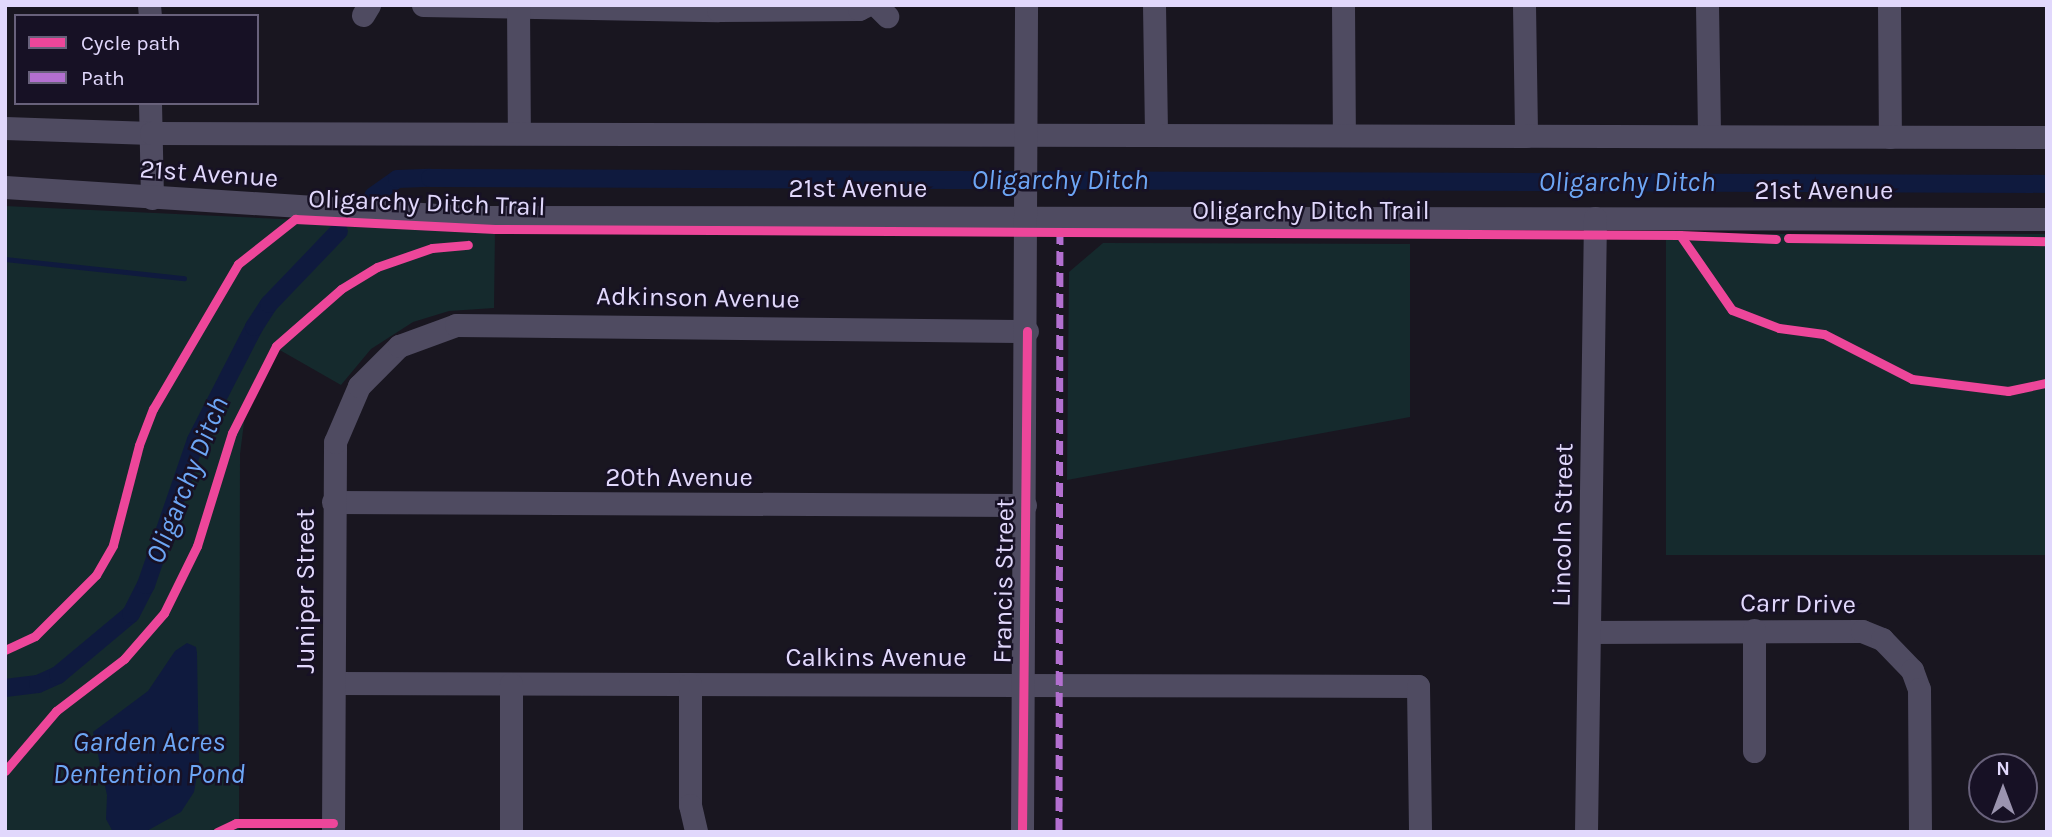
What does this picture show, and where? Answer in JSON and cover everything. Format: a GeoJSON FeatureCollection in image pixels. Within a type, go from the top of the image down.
{"type":"FeatureCollection","features":[{"type":"Feature","properties":{"kind":"street"},"geometry":{"type":"LineString","coordinates":[[423,5],[518,8],[876,9]]}},
{"type":"Feature","properties":{"kind":"street","name":"Francis Street"},"geometry":{"type":"LineString","coordinates":[[1022,832],[1028,207],[1026,5]]}},
{"type":"Feature","properties":{"kind":"street"},"geometry":{"type":"LineString","coordinates":[[1154,5],[1156,135]]}},
{"type":"Feature","properties":{"kind":"street"},"geometry":{"type":"LineString","coordinates":[[1343,5],[1344,135]]}},
{"type":"Feature","properties":{"kind":"street"},"geometry":{"type":"LineString","coordinates":[[1524,5],[1526,136]]}},
{"type":"Feature","properties":{"kind":"street"},"geometry":{"type":"LineString","coordinates":[[1707,5],[1709,136]]}},
{"type":"Feature","properties":{"kind":"street"},"geometry":{"type":"LineString","coordinates":[[1889,5],[1890,137]]}},
{"type":"Feature","properties":{"kind":"street"},"geometry":{"type":"LineString","coordinates":[[518,8],[519,134]]}},
{"type":"Feature","properties":{"kind":"street"},"geometry":{"type":"LineString","coordinates":[[150,105],[152,198]]}},
{"type":"Feature","properties":{"kind":"street","name":"21st Avenue"},"geometry":{"type":"LineString","coordinates":[[5,128],[151,133],[2047,137]]}},
{"type":"Feature","properties":{"kind":"street","name":"21st Avenue"},"geometry":{"type":"LineString","coordinates":[[5,187],[468,217],[1028,207],[1595,218],[2047,219]]}},
{"type":"Feature","properties":{"kind":"street","name":"Lincoln Street"},"geometry":{"type":"LineString","coordinates":[[1586,832],[1595,218]]}},
{"type":"Feature","properties":{"kind":"street","name":"Adkinson Avenue"},"geometry":{"type":"LineString","coordinates":[[378,363],[413,340],[456,325],[1027,331]]}},
{"type":"Feature","properties":{"kind":"street","name":"Juniper Street"},"geometry":{"type":"LineString","coordinates":[[333,832],[335,442],[342,419],[378,363]]}},
{"type":"Feature","properties":{"kind":"street","name":"20th Avenue"},"geometry":{"type":"LineString","coordinates":[[334,502],[1025,505]]}},
{"type":"Feature","properties":{"kind":"street"},"geometry":{"type":"LineString","coordinates":[[1754,630],[1754,751]]}},
{"type":"Feature","properties":{"kind":"street","name":"Carr Drive"},"geometry":{"type":"LineString","coordinates":[[1589,632],[1862,631],[1898,651],[1919,689],[1920,832]]}},
{"type":"Feature","properties":{"kind":"street","name":"Calkins Avenue"},"geometry":{"type":"LineString","coordinates":[[335,683],[1418,686],[1420,832]]}},
{"type":"Feature","properties":{"kind":"street"},"geometry":{"type":"LineString","coordinates":[[511,832],[512,684]]}},
{"type":"Feature","properties":{"kind":"street"},"geometry":{"type":"LineString","coordinates":[[690,684],[690,805],[696,832]]}},
{"type":"Feature","properties":{"kind":"green space"},"geometry":{"type":"Polygon","coordinates":[[[5,206],[495,229],[494,308],[449,311],[413,322],[371,349],[341,385],[278,349],[246,407],[240,454],[239,832],[5,832],[5,206]]]}},
{"type":"Feature","properties":{"kind":"green space"},"geometry":{"type":"Polygon","coordinates":[[[1666,234],[2047,234],[2047,555],[1666,555],[1666,234]]]}},
{"type":"Feature","properties":{"kind":"green space"},"geometry":{"type":"Polygon","coordinates":[[[1103,243],[1410,244],[1410,417],[1067,480],[1069,272],[1103,243]]]}},
{"type":"Feature","properties":{"kind":"water","name":"Garden Acres Dentention Pond"},"geometry":{"type":"Polygon","coordinates":[[[187,643],[196,647],[197,653],[199,764],[194,792],[181,812],[145,832],[113,832],[106,819],[107,795],[93,732],[148,691],[175,651],[187,643]]]}},
{"type":"Feature","properties":{"kind":"waterway","name":"Oligarchy Ditch"},"geometry":{"type":"LineString","coordinates":[[373,196],[397,179],[430,178],[2047,184]]}},
{"type":"Feature","properties":{"kind":"waterway","name":"Oligarchy Ditch"},"geometry":{"type":"LineString","coordinates":[[5,688],[38,684],[58,675],[131,614],[146,585],[196,440],[254,327],[269,304],[339,231]]}},
{"type":"Feature","properties":{"kind":"waterway","name":"Oligarchy Ditch"},"geometry":{"type":"LineString","coordinates":[[5,259],[184,278]]}},
{"type":"Feature","properties":{"kind":"marked path"},"geometry":{"type":"LineString","coordinates":[[1059,832],[1060,225]]}},
{"type":"Feature","properties":{"kind":"cycle path","name":"Oligarchy Ditch Trail"},"geometry":{"type":"LineString","coordinates":[[5,650],[35,636],[96,575],[113,545],[139,445],[153,409],[238,264],[295,219],[495,229],[1680,235],[1732,310],[1779,328],[1824,334],[1912,379],[2008,391],[2047,383]]}},
{"type":"Feature","properties":{"kind":"cycle path"},"geometry":{"type":"LineString","coordinates":[[1680,235],[1776,239]]}},
{"type":"Feature","properties":{"kind":"cycle path"},"geometry":{"type":"LineString","coordinates":[[1788,238],[2047,241]]}},
{"type":"Feature","properties":{"kind":"cycle path"},"geometry":{"type":"LineString","coordinates":[[5,771],[56,711],[124,659],[164,613],[197,546],[232,433],[276,346],[341,289],[377,267],[432,248],[468,245]]}},
{"type":"Feature","properties":{"kind":"cycle path"},"geometry":{"type":"LineString","coordinates":[[1022,832],[1027,331]]}},
{"type":"Feature","properties":{"kind":"cycle path"},"geometry":{"type":"LineString","coordinates":[[217,832],[236,823],[333,823]]}}]}
